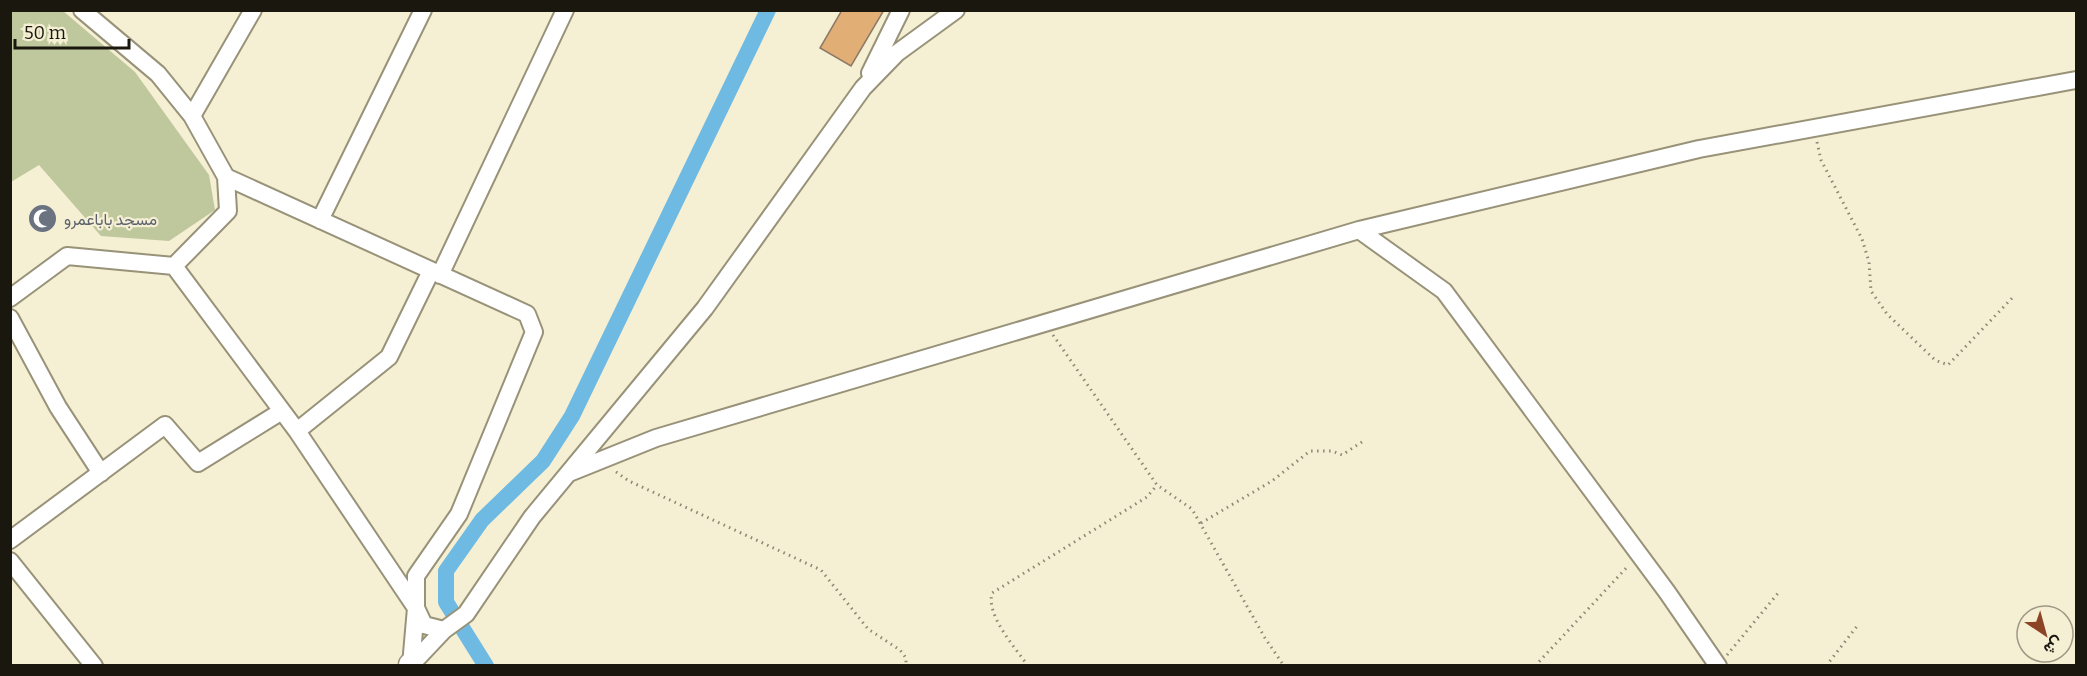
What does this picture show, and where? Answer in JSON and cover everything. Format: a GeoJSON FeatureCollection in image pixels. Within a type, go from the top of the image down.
{"type":"FeatureCollection","features":[{"type":"Feature","properties":{"kind":"street"},"geometry":{"type":"LineString","coordinates":[[82,10],[158,74],[192,116],[226,177],[228,211],[174,266]]}},
{"type":"Feature","properties":{"kind":"street"},"geometry":{"type":"LineString","coordinates":[[320,220],[423,10]]}},
{"type":"Feature","properties":{"kind":"street"},"geometry":{"type":"LineString","coordinates":[[297,431],[389,357],[436,273],[566,10]]}},
{"type":"Feature","properties":{"kind":"street"},"geometry":{"type":"LineString","coordinates":[[863,88],[901,10]]}},
{"type":"Feature","properties":{"kind":"street"},"geometry":{"type":"LineString","coordinates":[[411,665],[444,630],[466,614],[532,517],[705,308],[863,88],[897,52],[956,10]]}},
{"type":"Feature","properties":{"kind":"street"},"geometry":{"type":"LineString","coordinates":[[192,116],[246,13]]}},
{"type":"Feature","properties":{"kind":"street"},"geometry":{"type":"LineString","coordinates":[[569,473],[656,438],[1359,230],[1699,149],[2076,80]]}},
{"type":"Feature","properties":{"kind":"street"},"geometry":{"type":"LineString","coordinates":[[226,177],[527,314],[534,332],[459,514],[416,576],[411,665]]}},
{"type":"Feature","properties":{"kind":"street"},"geometry":{"type":"LineString","coordinates":[[1359,230],[1444,291],[1718,665]]}},
{"type":"Feature","properties":{"kind":"street"},"geometry":{"type":"LineString","coordinates":[[10,298],[67,256],[174,266],[297,431],[416,608],[424,624],[444,630]]}},
{"type":"Feature","properties":{"kind":"street"},"geometry":{"type":"LineString","coordinates":[[10,318],[58,407],[101,473]]}},
{"type":"Feature","properties":{"kind":"street"},"geometry":{"type":"LineString","coordinates":[[10,540],[165,425],[198,463],[282,411]]}},
{"type":"Feature","properties":{"kind":"street"},"geometry":{"type":"LineString","coordinates":[[10,561],[94,666]]}},
{"type":"Feature","properties":{"kind":"path"},"geometry":{"type":"LineString","coordinates":[[1813,129],[1821,160],[1863,239],[1869,262],[1871,291],[1887,314],[1935,360],[1948,365],[2015,295]]}},
{"type":"Feature","properties":{"kind":"path"},"geometry":{"type":"LineString","coordinates":[[1045,323],[1157,485],[1192,509],[1265,638],[1282,663]]}},
{"type":"Feature","properties":{"kind":"path"},"geometry":{"type":"LineString","coordinates":[[1201,523],[1272,481],[1310,451],[1332,451],[1342,455],[1365,440]]}},
{"type":"Feature","properties":{"kind":"path"},"geometry":{"type":"LineString","coordinates":[[600,460],[629,481],[820,570],[868,629],[900,650],[906,658],[906,666]]}},
{"type":"Feature","properties":{"kind":"path"},"geometry":{"type":"LineString","coordinates":[[1028,666],[992,612],[990,600],[992,593],[1147,497],[1157,485]]}},
{"type":"Feature","properties":{"kind":"path"},"geometry":{"type":"LineString","coordinates":[[1535,666],[1639,555]]}},
{"type":"Feature","properties":{"kind":"path"},"geometry":{"type":"LineString","coordinates":[[1718,665],[1779,592]]}},
{"type":"Feature","properties":{"kind":"path"},"geometry":{"type":"LineString","coordinates":[[1826,666],[1858,625]]}},
{"type":"Feature","properties":{"kind":"green space"},"geometry":{"type":"Polygon","coordinates":[[[11,10],[63,11],[135,72],[209,175],[215,210],[169,241],[101,236],[39,165],[11,182],[11,10]]]}},
{"type":"Feature","properties":{"kind":"building"},"geometry":{"type":"Polygon","coordinates":[[[842,10],[884,10],[851,66],[820,48],[842,10]]]}},
{"type":"Feature","properties":{"kind":"waterway"},"geometry":{"type":"LineString","coordinates":[[486,666],[446,602],[446,571],[482,520],[543,461],[572,416],[768,10]]}},
{"type":"Feature","properties":{"kind":"place","name":"مسجد باباعمرو"},"geometry":{"type":"Point","coordinates":[43,219]}}]}
